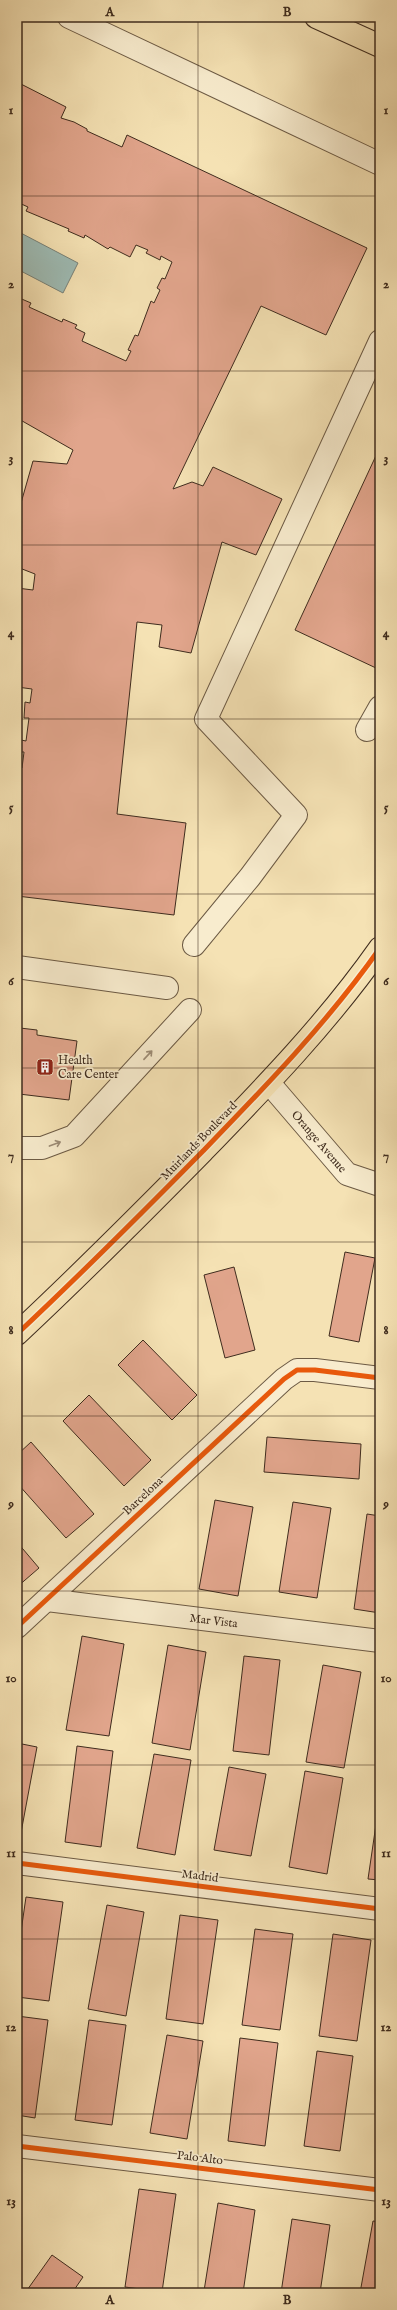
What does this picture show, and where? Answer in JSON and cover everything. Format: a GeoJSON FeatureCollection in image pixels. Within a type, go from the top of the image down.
{"type":"FeatureCollection","features":[{"type":"Feature","properties":{"kind":"main road"},"geometry":{"type":"LineString","coordinates":[[316,17],[380,46]]}},
{"type":"Feature","properties":{"kind":"main road","name":"Muirlands Boulevard"},"geometry":{"type":"LineString","coordinates":[[17,1334],[92,1264],[269,1083],[357,981],[380,948]]}},
{"type":"Feature","properties":{"kind":"street"},"geometry":{"type":"LineString","coordinates":[[69,17],[380,164]]}},
{"type":"Feature","properties":{"kind":"street"},"geometry":{"type":"LineString","coordinates":[[194,945],[250,877],[296,815],[206,719],[380,341]]}},
{"type":"Feature","properties":{"kind":"street"},"geometry":{"type":"LineString","coordinates":[[367,730],[380,707]]}},
{"type":"Feature","properties":{"kind":"street"},"geometry":{"type":"LineString","coordinates":[[17,967],[167,988]]}},
{"type":"Feature","properties":{"kind":"street"},"geometry":{"type":"LineString","coordinates":[[17,1148],[42,1148],[74,1136],[190,1010]]}},
{"type":"Feature","properties":{"kind":"street","name":"Orange Avenue"},"geometry":{"type":"LineString","coordinates":[[269,1083],[347,1174],[380,1185]]}},
{"type":"Feature","properties":{"kind":"street","name":"Barcelona"},"geometry":{"type":"LineString","coordinates":[[17,1627],[284,1380],[297,1370],[315,1370],[380,1378]]}},
{"type":"Feature","properties":{"kind":"street","name":"Mar Vista"},"geometry":{"type":"LineString","coordinates":[[47,1600],[380,1641]]}},
{"type":"Feature","properties":{"kind":"street","name":"Madrid"},"geometry":{"type":"LineString","coordinates":[[17,1863],[380,1909]]}},
{"type":"Feature","properties":{"kind":"street","name":"Palo Alto"},"geometry":{"type":"LineString","coordinates":[[17,2146],[380,2190]]}},
{"type":"Feature","properties":{"kind":"water"},"geometry":{"type":"Polygon","coordinates":[[[17,231],[78,263],[63,293],[17,269],[17,231]]]}},
{"type":"Feature","properties":{"kind":"building"},"geometry":{"type":"Polygon","coordinates":[[[17,82],[66,107],[61,118],[74,122],[87,129],[87,131],[122,147],[127,135],[367,248],[326,335],[261,306],[173,489],[192,482],[203,486],[213,467],[282,499],[256,555],[222,542],[191,653],[159,647],[162,625],[137,622],[117,814],[186,823],[174,915],[17,896],[17,798],[20,782],[17,781],[17,772],[18,767],[22,768],[24,752],[19,752],[21,740],[26,741],[29,718],[24,718],[25,702],[30,703],[32,689],[17,687],[17,588],[33,590],[35,574],[17,567],[17,517],[33,461],[67,464],[73,450],[17,418],[17,297],[31,303],[29,307],[62,322],[63,319],[77,325],[75,328],[85,333],[82,341],[126,361],[131,351],[128,350],[135,335],[138,336],[151,301],[154,303],[160,290],[157,288],[162,278],[165,279],[172,262],[161,256],[160,260],[146,253],[148,250],[136,245],[130,257],[110,247],[108,249],[85,235],[84,238],[68,231],[69,229],[26,211],[28,207],[17,202],[17,82]]]}},
{"type":"Feature","properties":{"kind":"building"},"geometry":{"type":"Polygon","coordinates":[[[380,447],[380,658],[376,668],[295,630],[380,447]]]}},
{"type":"Feature","properties":{"kind":"building","name":"Health Care Center"},"geometry":{"type":"Polygon","coordinates":[[[20,1028],[37,1030],[37,1035],[77,1041],[69,1100],[19,1094],[17,1111],[17,1033],[20,1033],[20,1028]]]}},
{"type":"Feature","properties":{"kind":"building"},"geometry":{"type":"Polygon","coordinates":[[[345,1252],[375,1258],[359,1342],[329,1336],[345,1252]]]}},
{"type":"Feature","properties":{"kind":"building"},"geometry":{"type":"Polygon","coordinates":[[[234,1267],[255,1350],[225,1358],[204,1275],[234,1267]]]}},
{"type":"Feature","properties":{"kind":"building"},"geometry":{"type":"Polygon","coordinates":[[[143,1340],[197,1395],[172,1420],[118,1365],[143,1340]]]}},
{"type":"Feature","properties":{"kind":"building"},"geometry":{"type":"Polygon","coordinates":[[[89,1395],[151,1460],[124,1486],[63,1421],[89,1395]]]}},
{"type":"Feature","properties":{"kind":"building"},"geometry":{"type":"Polygon","coordinates":[[[267,1437],[361,1444],[359,1479],[264,1472],[267,1437]]]}},
{"type":"Feature","properties":{"kind":"building"},"geometry":{"type":"Polygon","coordinates":[[[31,1442],[94,1514],[66,1538],[17,1483],[17,1455],[31,1442]]]}},
{"type":"Feature","properties":{"kind":"building"},"geometry":{"type":"Polygon","coordinates":[[[215,1500],[253,1507],[238,1596],[199,1589],[215,1500]]]}},
{"type":"Feature","properties":{"kind":"building"},"geometry":{"type":"Polygon","coordinates":[[[293,1502],[331,1508],[317,1598],[279,1592],[293,1502]]]}},
{"type":"Feature","properties":{"kind":"building"},"geometry":{"type":"Polygon","coordinates":[[[367,1514],[380,1516],[380,1613],[354,1609],[367,1514]]]}},
{"type":"Feature","properties":{"kind":"building"},"geometry":{"type":"Polygon","coordinates":[[[17,1542],[39,1568],[17,1587],[17,1542]]]}},
{"type":"Feature","properties":{"kind":"building"},"geometry":{"type":"Polygon","coordinates":[[[82,1636],[124,1644],[109,1736],[66,1730],[82,1636]]]}},
{"type":"Feature","properties":{"kind":"building"},"geometry":{"type":"Polygon","coordinates":[[[168,1645],[206,1652],[190,1750],[152,1743],[168,1645]]]}},
{"type":"Feature","properties":{"kind":"building"},"geometry":{"type":"Polygon","coordinates":[[[244,1656],[280,1660],[269,1755],[233,1751],[244,1656]]]}},
{"type":"Feature","properties":{"kind":"building"},"geometry":{"type":"Polygon","coordinates":[[[323,1665],[361,1672],[344,1768],[306,1762],[323,1665]]]}},
{"type":"Feature","properties":{"kind":"building"},"geometry":{"type":"Polygon","coordinates":[[[17,1743],[37,1747],[20,1838],[17,1837],[17,1743]]]}},
{"type":"Feature","properties":{"kind":"building"},"geometry":{"type":"Polygon","coordinates":[[[77,1746],[113,1751],[101,1847],[65,1842],[77,1746]]]}},
{"type":"Feature","properties":{"kind":"building"},"geometry":{"type":"Polygon","coordinates":[[[154,1754],[191,1760],[175,1855],[137,1848],[154,1754]]]}},
{"type":"Feature","properties":{"kind":"building"},"geometry":{"type":"Polygon","coordinates":[[[229,1767],[266,1774],[251,1856],[214,1850],[229,1767]]]}},
{"type":"Feature","properties":{"kind":"building"},"geometry":{"type":"Polygon","coordinates":[[[305,1771],[343,1778],[327,1874],[289,1867],[305,1771]]]}},
{"type":"Feature","properties":{"kind":"building"},"geometry":{"type":"Polygon","coordinates":[[[380,1797],[380,1880],[368,1879],[380,1797]]]}},
{"type":"Feature","properties":{"kind":"building"},"geometry":{"type":"Polygon","coordinates":[[[26,1897],[63,1902],[49,2001],[17,1997],[17,1959],[26,1897]]]}},
{"type":"Feature","properties":{"kind":"building"},"geometry":{"type":"Polygon","coordinates":[[[107,1905],[144,1912],[126,2016],[88,2009],[107,1905]]]}},
{"type":"Feature","properties":{"kind":"building"},"geometry":{"type":"Polygon","coordinates":[[[180,1915],[218,1920],[203,2024],[166,2019],[180,1915]]]}},
{"type":"Feature","properties":{"kind":"building"},"geometry":{"type":"Polygon","coordinates":[[[255,1929],[293,1934],[280,2030],[242,2025],[255,1929]]]}},
{"type":"Feature","properties":{"kind":"building"},"geometry":{"type":"Polygon","coordinates":[[[333,1934],[371,1940],[357,2041],[319,2036],[333,1934]]]}},
{"type":"Feature","properties":{"kind":"building"},"geometry":{"type":"Polygon","coordinates":[[[17,2016],[48,2020],[35,2118],[17,2115],[17,2016]]]}},
{"type":"Feature","properties":{"kind":"building"},"geometry":{"type":"Polygon","coordinates":[[[89,2020],[126,2025],[112,2125],[75,2120],[89,2020]]]}},
{"type":"Feature","properties":{"kind":"building"},"geometry":{"type":"Polygon","coordinates":[[[167,2035],[203,2041],[187,2139],[150,2133],[167,2035]]]}},
{"type":"Feature","properties":{"kind":"building"},"geometry":{"type":"Polygon","coordinates":[[[240,2038],[278,2043],[265,2146],[228,2141],[240,2038]]]}},
{"type":"Feature","properties":{"kind":"building"},"geometry":{"type":"Polygon","coordinates":[[[317,2051],[353,2056],[340,2151],[304,2146],[317,2051]]]}},
{"type":"Feature","properties":{"kind":"building"},"geometry":{"type":"Polygon","coordinates":[[[139,2189],[176,2194],[162,2292],[125,2287],[139,2189]]]}},
{"type":"Feature","properties":{"kind":"building"},"geometry":{"type":"Polygon","coordinates":[[[218,2203],[255,2210],[243,2293],[204,2291],[218,2203]]]}},
{"type":"Feature","properties":{"kind":"building"},"geometry":{"type":"Polygon","coordinates":[[[292,2219],[330,2225],[320,2293],[281,2293],[292,2219]]]}},
{"type":"Feature","properties":{"kind":"building"},"geometry":{"type":"Polygon","coordinates":[[[373,2221],[380,2222],[380,2293],[360,2293],[373,2221]]]}},
{"type":"Feature","properties":{"kind":"building"},"geometry":{"type":"Polygon","coordinates":[[[52,2255],[83,2277],[72,2293],[25,2293],[52,2255]]]}},
{"type":"Feature","properties":{"kind":"cycle path"},"geometry":{"type":"LineString","coordinates":[[17,1334],[134,1220],[250,1103],[339,1002],[380,948]]}},
{"type":"Feature","properties":{"kind":"cycle path"},"geometry":{"type":"LineString","coordinates":[[17,1627],[284,1379],[297,1370],[315,1370],[380,1378]]}},
{"type":"Feature","properties":{"kind":"cycle path"},"geometry":{"type":"LineString","coordinates":[[17,1863],[380,1909]]}},
{"type":"Feature","properties":{"kind":"cycle path"},"geometry":{"type":"LineString","coordinates":[[17,2146],[380,2190]]}},
{"type":"Feature","properties":{"kind":"place","name":"Health Care Center"},"geometry":{"type":"Point","coordinates":[45,1067]}}]}
